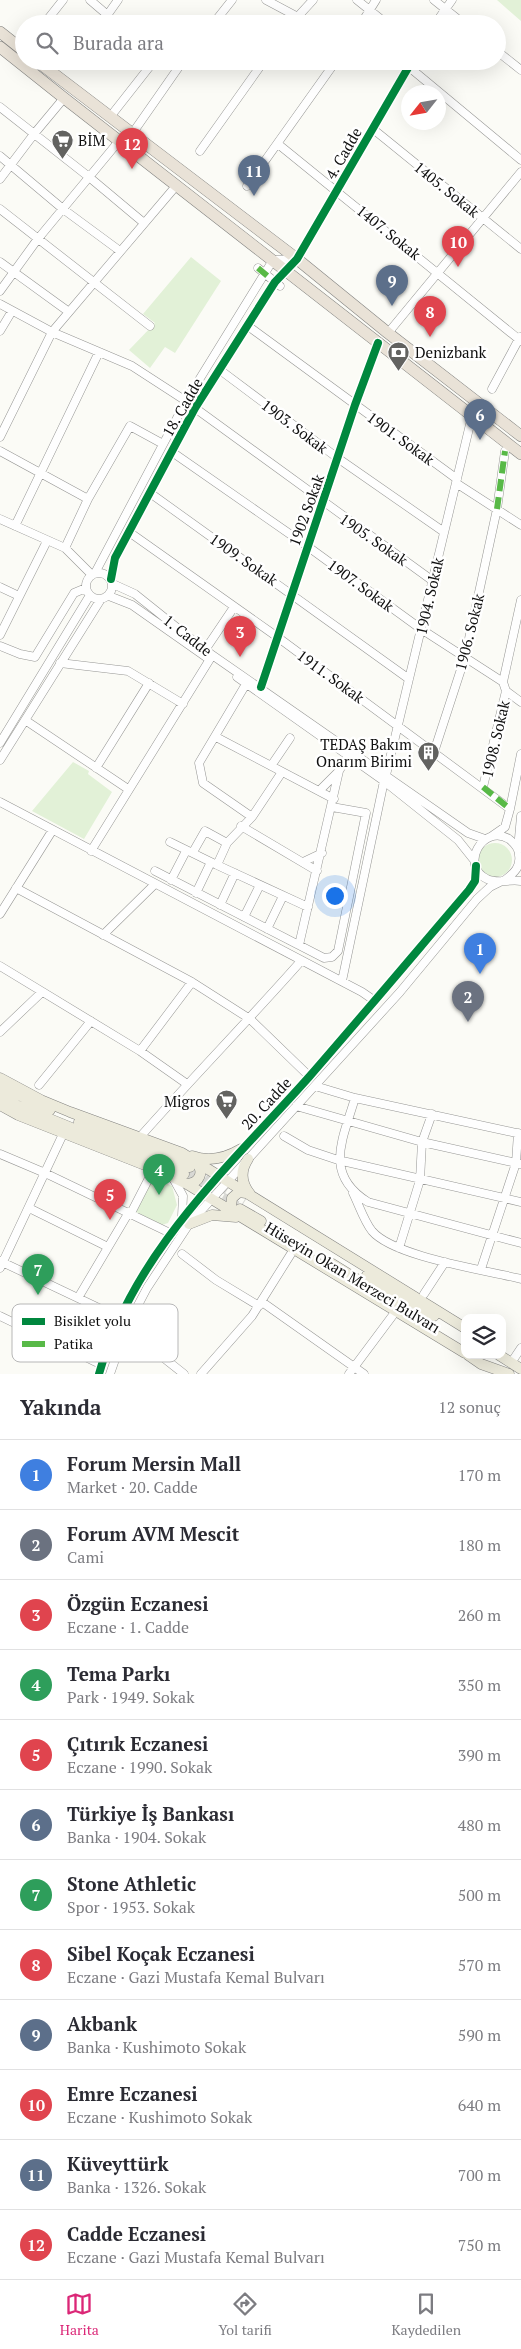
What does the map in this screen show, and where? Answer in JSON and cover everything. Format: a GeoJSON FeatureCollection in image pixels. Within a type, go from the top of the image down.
{"type":"FeatureCollection","features":[{"type":"Feature","properties":{"kind":"highway"},"geometry":{"type":"LineString","coordinates":[[0,32],[15,44]]}},
{"type":"Feature","properties":{"kind":"highway"},"geometry":{"type":"LineString","coordinates":[[0,47],[15,59]]}},
{"type":"Feature","properties":{"kind":"highway"},"geometry":{"type":"LineString","coordinates":[[29,70],[521,454]]}},
{"type":"Feature","properties":{"kind":"highway"},"geometry":{"type":"LineString","coordinates":[[49,70],[297,259],[388,333],[521,436]]}},
{"type":"Feature","properties":{"kind":"main road"},"geometry":{"type":"LineString","coordinates":[[0,1078],[42,1100],[197,1158],[211,1159],[241,1149]]}},
{"type":"Feature","properties":{"kind":"main road"},"geometry":{"type":"LineString","coordinates":[[0,1086],[33,1104],[189,1172]]}},
{"type":"Feature","properties":{"kind":"main road"},"geometry":{"type":"LineString","coordinates":[[0,1095],[18,1106],[189,1172],[217,1174],[228,1181],[244,1206],[294,1249],[461,1351]]}},
{"type":"Feature","properties":{"kind":"main road"},"geometry":{"type":"LineString","coordinates":[[0,1105],[18,1115],[64,1134],[172,1176],[189,1172]]}},
{"type":"Feature","properties":{"kind":"main road"},"geometry":{"type":"LineString","coordinates":[[182,1153],[189,1172],[201,1192],[212,1199],[244,1206],[461,1326]]}},
{"type":"Feature","properties":{"kind":"main road"},"geometry":{"type":"LineString","coordinates":[[244,1206],[247,1191],[242,1172],[248,1159]]}},
{"type":"Feature","properties":{"kind":"main road"},"geometry":{"type":"LineString","coordinates":[[185,1222],[206,1216],[219,1215],[244,1206]]}},
{"type":"Feature","properties":{"kind":"main road","name":"Hüseyin Okan Merzeci Bulvarı"},"geometry":{"type":"LineString","coordinates":[[244,1206],[461,1333]]}},
{"type":"Feature","properties":{"kind":"main road","name":"Hüseyin Okan Merzeci Bulvarı"},"geometry":{"type":"LineString","coordinates":[[244,1206],[461,1343]]}},
{"type":"Feature","properties":{"kind":"main road"},"geometry":{"type":"LineString","coordinates":[[474,1359],[482,1364],[510,1374]]}},
{"type":"Feature","properties":{"kind":"main road"},"geometry":{"type":"LineString","coordinates":[[486,1359],[510,1374]]}},
{"type":"Feature","properties":{"kind":"street"},"geometry":{"type":"LineString","coordinates":[[51,15],[63,0]]}},
{"type":"Feature","properties":{"kind":"street"},"geometry":{"type":"LineString","coordinates":[[90,0],[108,15],[118,0]]}},
{"type":"Feature","properties":{"kind":"street"},"geometry":{"type":"LineString","coordinates":[[220,15],[232,0]]}},
{"type":"Feature","properties":{"kind":"street"},"geometry":{"type":"LineString","coordinates":[[266,0],[295,15]]}},
{"type":"Feature","properties":{"kind":"street"},"geometry":{"type":"LineString","coordinates":[[298,15],[313,0]]}},
{"type":"Feature","properties":{"kind":"street"},"geometry":{"type":"LineString","coordinates":[[357,0],[377,15]]}},
{"type":"Feature","properties":{"kind":"street"},"geometry":{"type":"LineString","coordinates":[[366,15],[376,0]]}},
{"type":"Feature","properties":{"kind":"street"},"geometry":{"type":"LineString","coordinates":[[434,0],[453,15]]}},
{"type":"Feature","properties":{"kind":"street"},"geometry":{"type":"LineString","coordinates":[[441,15],[452,0]]}},
{"type":"Feature","properties":{"kind":"street"},"geometry":{"type":"LineString","coordinates":[[506,58],[521,70]]}},
{"type":"Feature","properties":{"kind":"street"},"geometry":{"type":"LineString","coordinates":[[110,117],[147,70]]}},
{"type":"Feature","properties":{"kind":"street"},"geometry":{"type":"LineString","coordinates":[[132,134],[177,70]]}},
{"type":"Feature","properties":{"kind":"street"},"geometry":{"type":"LineString","coordinates":[[200,151],[258,70]]}},
{"type":"Feature","properties":{"kind":"street"},"geometry":{"type":"LineString","coordinates":[[247,186],[330,70]]}},
{"type":"Feature","properties":{"kind":"street","name":"4. Cadde"},"geometry":{"type":"LineString","coordinates":[[297,259],[407,70]]}},
{"type":"Feature","properties":{"kind":"street"},"geometry":{"type":"LineString","coordinates":[[417,70],[521,160]]}},
{"type":"Feature","properties":{"kind":"street"},"geometry":{"type":"LineString","coordinates":[[0,179],[64,98]]}},
{"type":"Feature","properties":{"kind":"street"},"geometry":{"type":"LineString","coordinates":[[0,107],[144,223]]}},
{"type":"Feature","properties":{"kind":"street","name":"1405. Sokak"},"geometry":{"type":"LineString","coordinates":[[373,129],[521,249]]}},
{"type":"Feature","properties":{"kind":"street"},"geometry":{"type":"LineString","coordinates":[[0,291],[37,240],[119,141]]}},
{"type":"Feature","properties":{"kind":"street","name":"1407. Sokak"},"geometry":{"type":"LineString","coordinates":[[278,144],[520,338]]}},
{"type":"Feature","properties":{"kind":"street"},"geometry":{"type":"LineString","coordinates":[[0,156],[63,208],[120,251]]}},
{"type":"Feature","properties":{"kind":"street"},"geometry":{"type":"LineString","coordinates":[[388,333],[521,172]]}},
{"type":"Feature","properties":{"kind":"street"},"geometry":{"type":"LineString","coordinates":[[0,437],[52,332],[176,186]]}},
{"type":"Feature","properties":{"kind":"street"},"geometry":{"type":"LineString","coordinates":[[0,209],[37,240],[94,281],[150,326]]}},
{"type":"Feature","properties":{"kind":"street"},"geometry":{"type":"LineString","coordinates":[[273,260],[297,259]]}},
{"type":"Feature","properties":{"kind":"street","name":"18. Cadde"},"geometry":{"type":"LineString","coordinates":[[112,582],[115,558],[195,408],[248,326],[278,284],[285,270],[297,259]]}},
{"type":"Feature","properties":{"kind":"street","name":"18. Cadde"},"geometry":{"type":"LineString","coordinates":[[94,574],[186,401],[273,260]]}},
{"type":"Feature","properties":{"kind":"street"},"geometry":{"type":"LineString","coordinates":[[0,262],[69,312]]}},
{"type":"Feature","properties":{"kind":"street"},"geometry":{"type":"LineString","coordinates":[[258,268],[278,284]]}},
{"type":"Feature","properties":{"kind":"street"},"geometry":{"type":"LineString","coordinates":[[0,304],[52,332],[132,366],[186,401]]}},
{"type":"Feature","properties":{"kind":"street"},"geometry":{"type":"LineString","coordinates":[[0,331],[12,311]]}},
{"type":"Feature","properties":{"kind":"street","name":"1901. Sokak"},"geometry":{"type":"LineString","coordinates":[[248,326],[456,481],[521,525]]}},
{"type":"Feature","properties":{"kind":"street"},"geometry":{"type":"LineString","coordinates":[[492,389],[520,338]]}},
{"type":"Feature","properties":{"kind":"street"},"geometry":{"type":"LineString","coordinates":[[15,526],[99,352]]}},
{"type":"Feature","properties":{"kind":"street","name":"1903. Sokak"},"geometry":{"type":"LineString","coordinates":[[220,370],[339,459],[444,532]]}},
{"type":"Feature","properties":{"kind":"street","name":"1905. Sokak"},"geometry":{"type":"LineString","coordinates":[[195,408],[432,581]]}},
{"type":"Feature","properties":{"kind":"street","name":"1904. Sokak"},"geometry":{"type":"LineString","coordinates":[[342,982],[385,778],[472,416]]}},
{"type":"Feature","properties":{"kind":"street"},"geometry":{"type":"LineString","coordinates":[[65,548],[88,498],[130,426],[163,444]]}},
{"type":"Feature","properties":{"kind":"street"},"geometry":{"type":"LineString","coordinates":[[0,451],[88,498]]}},
{"type":"Feature","properties":{"kind":"street","name":"1906. Sokak"},"geometry":{"type":"LineString","coordinates":[[434,752],[465,657],[497,509],[505,451]]}},
{"type":"Feature","properties":{"kind":"street","name":"1907. Sokak"},"geometry":{"type":"LineString","coordinates":[[172,452],[307,546],[421,629],[504,682]]}},
{"type":"Feature","properties":{"kind":"street","name":"1909. Sokak"},"geometry":{"type":"LineString","coordinates":[[150,493],[409,679]]}},
{"type":"Feature","properties":{"kind":"street"},"geometry":{"type":"LineString","coordinates":[[0,519],[65,548],[94,574]]}},
{"type":"Feature","properties":{"kind":"street","name":"1911. Sokak"},"geometry":{"type":"LineString","coordinates":[[129,532],[398,725],[510,809]]}},
{"type":"Feature","properties":{"kind":"street"},"geometry":{"type":"LineString","coordinates":[[0,635],[47,541]]}},
{"type":"Feature","properties":{"kind":"street"},"geometry":{"type":"LineString","coordinates":[[0,743],[88,592],[87,581],[94,574],[104,573],[112,582],[105,598],[60,663],[0,760]]}},
{"type":"Feature","properties":{"kind":"street","name":"1. Cadde"},"geometry":{"type":"LineString","coordinates":[[112,582],[135,594],[205,650],[385,778],[468,833],[488,837]]}},
{"type":"Feature","properties":{"kind":"street"},"geometry":{"type":"LineString","coordinates":[[0,587],[19,596]]}},
{"type":"Feature","properties":{"kind":"street"},"geometry":{"type":"LineString","coordinates":[[0,646],[20,654],[35,657],[74,593],[88,592],[105,598]]}},
{"type":"Feature","properties":{"kind":"street","name":"1. Cadde"},"geometry":{"type":"LineString","coordinates":[[105,598],[132,605],[348,756],[385,778],[458,840],[475,863]]}},
{"type":"Feature","properties":{"kind":"street","name":"1908. Sokak"},"geometry":{"type":"LineString","coordinates":[[504,682],[521,600]]}},
{"type":"Feature","properties":{"kind":"street"},"geometry":{"type":"LineString","coordinates":[[205,650],[234,607]]}},
{"type":"Feature","properties":{"kind":"street"},"geometry":{"type":"LineString","coordinates":[[91,851],[210,659]]}},
{"type":"Feature","properties":{"kind":"street"},"geometry":{"type":"LineString","coordinates":[[60,663],[128,671],[183,704]]}},
{"type":"Feature","properties":{"kind":"street"},"geometry":{"type":"LineString","coordinates":[[504,682],[506,691],[521,702]]}},
{"type":"Feature","properties":{"kind":"street"},"geometry":{"type":"LineString","coordinates":[[96,768],[149,683]]}},
{"type":"Feature","properties":{"kind":"street"},"geometry":{"type":"LineString","coordinates":[[246,684],[199,763],[203,783],[252,817]]}},
{"type":"Feature","properties":{"kind":"street","name":"1908. Sokak"},"geometry":{"type":"LineString","coordinates":[[483,787],[506,691]]}},
{"type":"Feature","properties":{"kind":"street"},"geometry":{"type":"LineString","coordinates":[[25,720],[128,789]]}},
{"type":"Feature","properties":{"kind":"street"},"geometry":{"type":"LineString","coordinates":[[0,723],[8,728]]}},
{"type":"Feature","properties":{"kind":"street"},"geometry":{"type":"LineString","coordinates":[[155,872],[324,958],[332,957],[338,952],[366,813],[333,803],[319,791],[216,737]]}},
{"type":"Feature","properties":{"kind":"street"},"geometry":{"type":"LineString","coordinates":[[271,766],[290,738]]}},
{"type":"Feature","properties":{"kind":"street"},"geometry":{"type":"LineString","coordinates":[[521,754],[510,809],[504,827],[488,837],[475,851],[475,863],[487,879],[521,881]]}},
{"type":"Feature","properties":{"kind":"street"},"geometry":{"type":"LineString","coordinates":[[319,791],[339,771],[348,756]]}},
{"type":"Feature","properties":{"kind":"street"},"geometry":{"type":"LineString","coordinates":[[299,945],[322,853],[339,771]]}},
{"type":"Feature","properties":{"kind":"street"},"geometry":{"type":"LineString","coordinates":[[196,893],[226,843],[252,817],[282,772]]}},
{"type":"Feature","properties":{"kind":"street"},"geometry":{"type":"LineString","coordinates":[[0,802],[375,1001]]}},
{"type":"Feature","properties":{"kind":"street"},"geometry":{"type":"LineString","coordinates":[[503,880],[514,873],[518,867],[521,816]]}},
{"type":"Feature","properties":{"kind":"street"},"geometry":{"type":"LineString","coordinates":[[241,826],[317,871]]}},
{"type":"Feature","properties":{"kind":"street"},"geometry":{"type":"LineString","coordinates":[[0,914],[52,831]]}},
{"type":"Feature","properties":{"kind":"street"},"geometry":{"type":"LineString","coordinates":[[171,880],[205,831],[226,843]]}},
{"type":"Feature","properties":{"kind":"street"},"geometry":{"type":"LineString","coordinates":[[488,837],[507,838],[520,855]]}},
{"type":"Feature","properties":{"kind":"street"},"geometry":{"type":"LineString","coordinates":[[170,842],[308,907]]}},
{"type":"Feature","properties":{"kind":"street"},"geometry":{"type":"LineString","coordinates":[[303,862],[322,853]]}},
{"type":"Feature","properties":{"kind":"street","name":"20. Cadde"},"geometry":{"type":"LineString","coordinates":[[139,1304],[201,1192],[309,1076],[470,890],[475,881],[475,863]]}},
{"type":"Feature","properties":{"kind":"street"},"geometry":{"type":"LineString","coordinates":[[220,905],[236,874]]}},
{"type":"Feature","properties":{"kind":"street","name":"20. Cadde"},"geometry":{"type":"LineString","coordinates":[[128,1304],[170,1233],[212,1199],[400,992],[477,899],[490,886],[503,880]]}},
{"type":"Feature","properties":{"kind":"street"},"geometry":{"type":"LineString","coordinates":[[103,935],[155,884]]}},
{"type":"Feature","properties":{"kind":"street"},"geometry":{"type":"LineString","coordinates":[[244,917],[260,885]]}},
{"type":"Feature","properties":{"kind":"street"},"geometry":{"type":"LineString","coordinates":[[16,888],[192,982],[250,1019],[309,1076]]}},
{"type":"Feature","properties":{"kind":"street"},"geometry":{"type":"LineString","coordinates":[[297,902],[312,888]]}},
{"type":"Feature","properties":{"kind":"street"},"geometry":{"type":"LineString","coordinates":[[266,929],[283,896]]}},
{"type":"Feature","properties":{"kind":"street"},"geometry":{"type":"LineString","coordinates":[[140,1137],[186,1084],[250,1019],[301,961]]}},
{"type":"Feature","properties":{"kind":"street"},"geometry":{"type":"LineString","coordinates":[[0,966],[140,1051],[186,1084]]}},
{"type":"Feature","properties":{"kind":"street"},"geometry":{"type":"LineString","coordinates":[[140,1051],[192,982]]}},
{"type":"Feature","properties":{"kind":"street"},"geometry":{"type":"LineString","coordinates":[[0,1032],[42,992]]}},
{"type":"Feature","properties":{"kind":"street"},"geometry":{"type":"LineString","coordinates":[[39,1085],[91,1021]]}},
{"type":"Feature","properties":{"kind":"street"},"geometry":{"type":"LineString","coordinates":[[316,1086],[355,1098],[519,1134],[518,1164],[481,1269]]}},
{"type":"Feature","properties":{"kind":"street"},"geometry":{"type":"LineString","coordinates":[[355,1098],[338,1160],[342,1174],[371,1230],[380,1239],[399,1248],[445,1262],[521,1279]]}},
{"type":"Feature","properties":{"kind":"street"},"geometry":{"type":"LineString","coordinates":[[296,1106],[422,1142],[518,1164]]}},
{"type":"Feature","properties":{"kind":"street"},"geometry":{"type":"LineString","coordinates":[[399,1248],[412,1213],[420,1180],[422,1142],[432,1114]]}},
{"type":"Feature","properties":{"kind":"street"},"geometry":{"type":"LineString","coordinates":[[64,1134],[1,1264],[91,1304]]}},
{"type":"Feature","properties":{"kind":"street"},"geometry":{"type":"LineString","coordinates":[[284,1136],[308,1150],[338,1160],[504,1200],[521,1202]]}},
{"type":"Feature","properties":{"kind":"street"},"geometry":{"type":"LineString","coordinates":[[0,1154],[45,1173],[170,1233]]}},
{"type":"Feature","properties":{"kind":"street"},"geometry":{"type":"LineString","coordinates":[[172,1176],[183,1196],[185,1222]]}},
{"type":"Feature","properties":{"kind":"street"},"geometry":{"type":"LineString","coordinates":[[78,1298],[149,1178]]}},
{"type":"Feature","properties":{"kind":"street"},"geometry":{"type":"LineString","coordinates":[[353,1193],[368,1202],[521,1243]]}},
{"type":"Feature","properties":{"kind":"street"},"geometry":{"type":"LineString","coordinates":[[29,1208],[108,1247]]}},
{"type":"Feature","properties":{"kind":"street"},"geometry":{"type":"LineString","coordinates":[[200,1374],[260,1304],[294,1249]]}},
{"type":"Feature","properties":{"kind":"street"},"geometry":{"type":"LineString","coordinates":[[182,1254],[216,1280],[260,1304],[352,1370],[364,1374]]}},
{"type":"Feature","properties":{"kind":"street"},"geometry":{"type":"LineString","coordinates":[[424,1294],[445,1262]]}},
{"type":"Feature","properties":{"kind":"street"},"geometry":{"type":"LineString","coordinates":[[352,1370],[396,1311]]}},
{"type":"Feature","properties":{"kind":"street"},"geometry":{"type":"LineString","coordinates":[[0,1316],[12,1322]]}},
{"type":"Feature","properties":{"kind":"street"},"geometry":{"type":"LineString","coordinates":[[512,1363],[521,1348]]}},
{"type":"Feature","properties":{"kind":"street"},"geometry":{"type":"LineString","coordinates":[[96,1362],[102,1365]]}},
{"type":"Feature","properties":{"kind":"street","name":"20. Cadde"},"geometry":{"type":"LineString","coordinates":[[99,1374],[103,1362]]}},
{"type":"Feature","properties":{"kind":"street"},"geometry":{"type":"LineString","coordinates":[[169,1362],[184,1374]]}},
{"type":"Feature","properties":{"kind":"green space"},"geometry":{"type":"Polygon","coordinates":[[[497,0],[521,0],[521,21],[497,0]]]}},
{"type":"Feature","properties":{"kind":"green space"},"geometry":{"type":"Polygon","coordinates":[[[191,257],[221,281],[175,353],[165,347],[150,368],[129,350],[155,323],[143,314],[191,257]]]}},
{"type":"Feature","properties":{"kind":"green space"},"geometry":{"type":"Polygon","coordinates":[[[73,762],[89,771],[88,774],[112,792],[84,839],[32,811],[73,762]]]}},
{"type":"Feature","properties":{"kind":"green space"},"geometry":{"type":"Polygon","coordinates":[[[495,843],[507,848],[512,860],[507,872],[495,877],[483,872],[478,860],[483,848],[495,843]]]}},
{"type":"Feature","properties":{"kind":"green space"},"geometry":{"type":"Polygon","coordinates":[[[154,1177],[172,1186],[177,1205],[168,1223],[162,1225],[136,1212],[154,1177]]]}},
{"type":"Feature","properties":{"kind":"tunnel"},"geometry":{"type":"LineString","coordinates":[[193,1169],[245,1201]]}},
{"type":"Feature","properties":{"kind":"tunnel"},"geometry":{"type":"LineString","coordinates":[[184,1174],[237,1206]]}},
{"type":"Feature","properties":{"kind":"marked path"},"geometry":{"type":"LineString","coordinates":[[258,268],[277,284]]}},
{"type":"Feature","properties":{"kind":"marked path"},"geometry":{"type":"LineString","coordinates":[[497,509],[505,451]]}},
{"type":"Feature","properties":{"kind":"marked path"},"geometry":{"type":"LineString","coordinates":[[483,787],[510,809]]}},
{"type":"Feature","properties":{"kind":"cycle path"},"geometry":{"type":"LineString","coordinates":[[111,579],[115,558],[195,408],[275,282],[297,259],[407,70]]}},
{"type":"Feature","properties":{"kind":"cycle path","name":"1902 Sokak"},"geometry":{"type":"LineString","coordinates":[[261,687],[355,405],[378,343]]}},
{"type":"Feature","properties":{"kind":"cycle path"},"geometry":{"type":"LineString","coordinates":[[127,1304],[159,1250],[186,1214],[309,1077],[469,890],[475,881],[476,866]]}},
{"type":"Feature","properties":{"kind":"cycle path"},"geometry":{"type":"LineString","coordinates":[[99,1374],[103,1362]]}},
{"type":"Feature","properties":{"kind":"place","name":"BİM"},"geometry":{"type":"Point","coordinates":[62,159]}},
{"type":"Feature","properties":{"kind":"place","name":"Cadde Eczanesi"},"geometry":{"type":"Point","coordinates":[132,169]}},
{"type":"Feature","properties":{"kind":"place","name":"Küveyttürk"},"geometry":{"type":"Point","coordinates":[254,196]}},
{"type":"Feature","properties":{"kind":"place","name":"Emre Eczanesi"},"geometry":{"type":"Point","coordinates":[458,267]}},
{"type":"Feature","properties":{"kind":"place","name":"Akbank"},"geometry":{"type":"Point","coordinates":[392,306]}},
{"type":"Feature","properties":{"kind":"place","name":"Sibel Koçak Eczanesi"},"geometry":{"type":"Point","coordinates":[430,337]}},
{"type":"Feature","properties":{"kind":"place","name":"Denizbank"},"geometry":{"type":"Point","coordinates":[399,371]}},
{"type":"Feature","properties":{"kind":"place","name":"Türkiye İş Bankası"},"geometry":{"type":"Point","coordinates":[480,440]}},
{"type":"Feature","properties":{"kind":"place","name":"Özgün Eczanesi"},"geometry":{"type":"Point","coordinates":[240,657]}},
{"type":"Feature","properties":{"kind":"place","name":"TEDAŞ Bakım Onarım Birimi"},"geometry":{"type":"Point","coordinates":[428,772]}},
{"type":"Feature","properties":{"kind":"place","name":"Forum Mersin Mall"},"geometry":{"type":"Point","coordinates":[480,974]}},
{"type":"Feature","properties":{"kind":"place","name":"Forum AVM Mescit"},"geometry":{"type":"Point","coordinates":[468,1022]}},
{"type":"Feature","properties":{"kind":"place","name":"Migros"},"geometry":{"type":"Point","coordinates":[226,1120]}},
{"type":"Feature","properties":{"kind":"place","name":"Tema Parkı"},"geometry":{"type":"Point","coordinates":[159,1195]}},
{"type":"Feature","properties":{"kind":"place","name":"Çıtırık Eczanesi"},"geometry":{"type":"Point","coordinates":[110,1220]}},
{"type":"Feature","properties":{"kind":"place","name":"Stone Athletic"},"geometry":{"type":"Point","coordinates":[38,1295]}}]}
